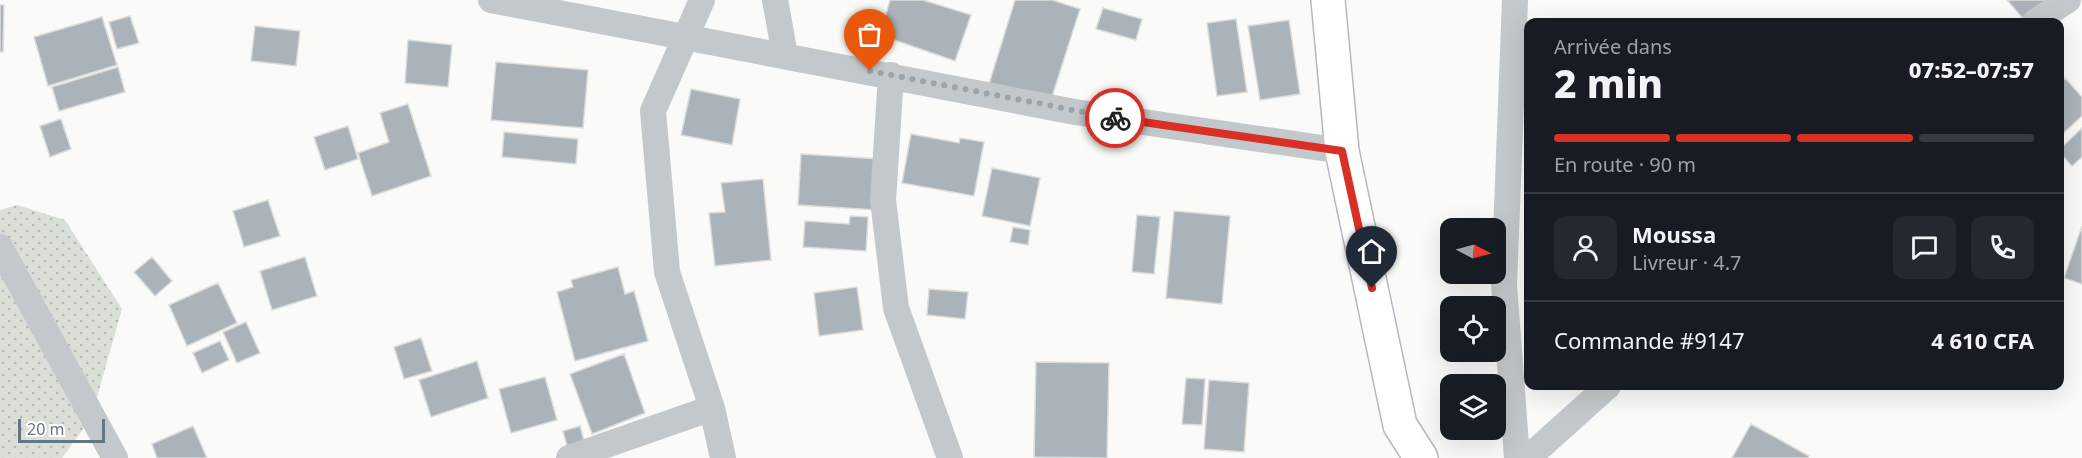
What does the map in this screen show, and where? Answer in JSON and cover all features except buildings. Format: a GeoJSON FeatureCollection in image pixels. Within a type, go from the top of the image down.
{"type":"FeatureCollection","features":[{"type":"Feature","properties":{"kind":"main road"},"geometry":{"type":"LineString","coordinates":[[1328,0],[1342,151],[1400,426],[1421,458]]}},
{"type":"Feature","properties":{"kind":"street"},"geometry":{"type":"LineString","coordinates":[[491,0],[1075,112],[1342,151]]}},
{"type":"Feature","properties":{"kind":"street"},"geometry":{"type":"LineString","coordinates":[[702,0],[653,111],[667,272],[712,408],[723,458]]}},
{"type":"Feature","properties":{"kind":"street"},"geometry":{"type":"LineString","coordinates":[[775,0],[785,55]]}},
{"type":"Feature","properties":{"kind":"street"},"geometry":{"type":"LineString","coordinates":[[1515,0],[1504,285],[1516,458]]}},
{"type":"Feature","properties":{"kind":"street"},"geometry":{"type":"LineString","coordinates":[[2041,18],[2068,0]]}},
{"type":"Feature","properties":{"kind":"street"},"geometry":{"type":"LineString","coordinates":[[891,75],[883,200],[896,308],[950,458]]}},
{"type":"Feature","properties":{"kind":"street"},"geometry":{"type":"LineString","coordinates":[[0,248],[115,458]]}},
{"type":"Feature","properties":{"kind":"street"},"geometry":{"type":"LineString","coordinates":[[1528,458],[1604,390]]}},
{"type":"Feature","properties":{"kind":"street"},"geometry":{"type":"LineString","coordinates":[[569,458],[712,408]]}},
{"type":"Feature","properties":{"kind":"shaded area"},"geometry":{"type":"Polygon","coordinates":[[[17,205],[65,220],[122,309],[91,418],[62,458],[0,458],[0,210],[17,205]]]}},
{"type":"Feature","properties":{"kind":"way so far"},"geometry":{"type":"LineString","coordinates":[[870,71],[1115,118]]}},
{"type":"Feature","properties":{"kind":"route"},"geometry":{"type":"LineString","coordinates":[[1115,118],[1342,151],[1372,288]]}}]}
